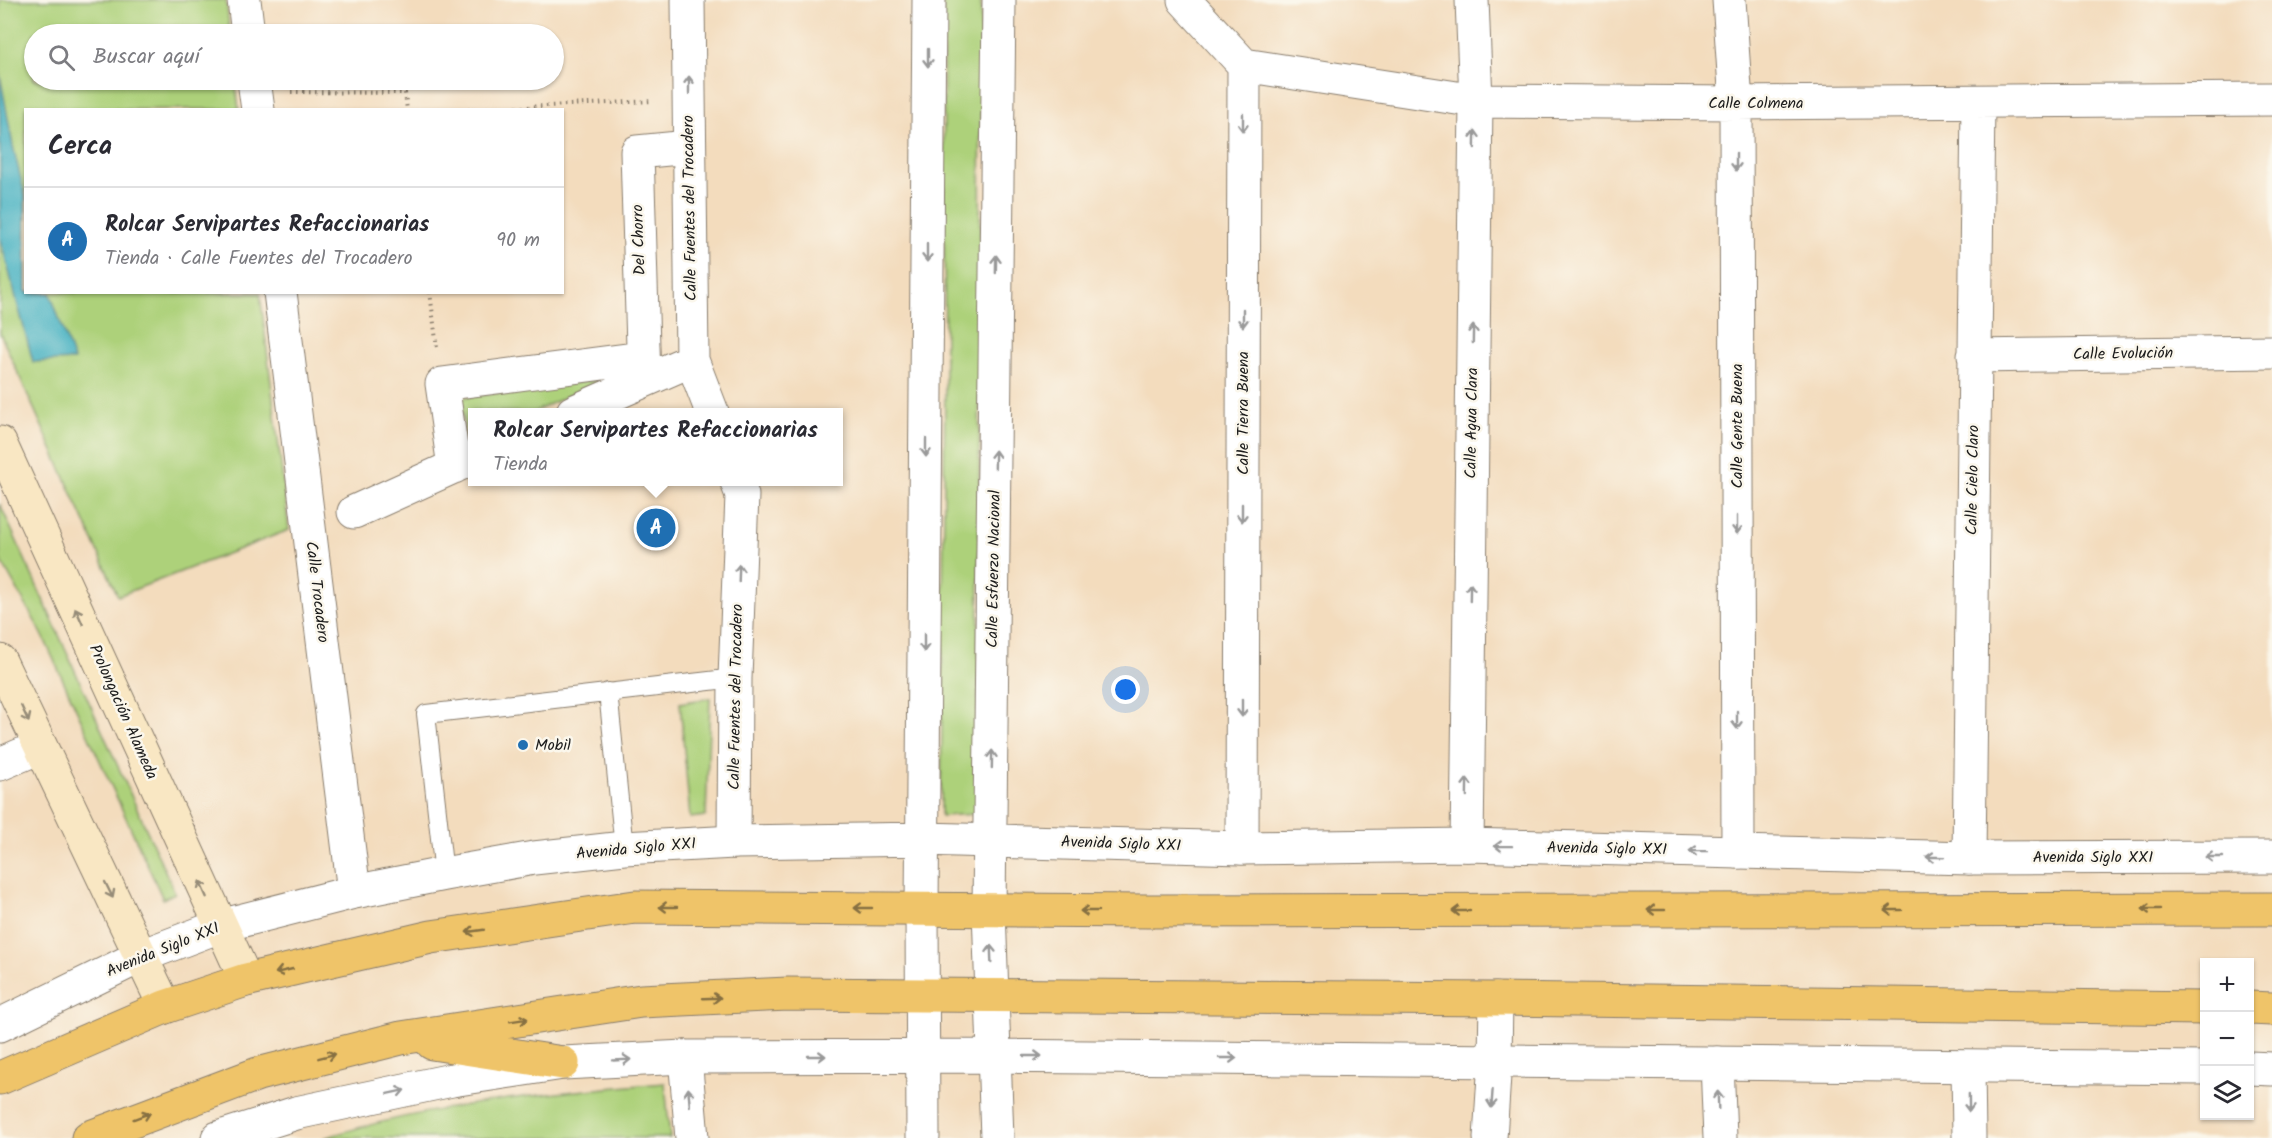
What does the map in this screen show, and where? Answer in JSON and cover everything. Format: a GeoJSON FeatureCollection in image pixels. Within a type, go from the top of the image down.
{"type":"FeatureCollection","features":[{"type":"Feature","properties":{"kind":"highway"},"geometry":{"type":"LineString","coordinates":[[0,1078],[165,1007],[246,980],[431,937],[635,907],[989,910],[2272,909]]}},
{"type":"Feature","properties":{"kind":"highway"},"geometry":{"type":"LineString","coordinates":[[93,1136],[258,1074],[401,1038],[641,1001],[788,994],[1496,999],[2200,1008]]}},
{"type":"Feature","properties":{"kind":"highway"},"geometry":{"type":"LineString","coordinates":[[2254,1008],[2272,1009]]}},
{"type":"Feature","properties":{"kind":"highway"},"geometry":{"type":"LineString","coordinates":[[401,1038],[563,1064]]}},
{"type":"Feature","properties":{"kind":"main road","name":"Prolongación Alameda"},"geometry":{"type":"LineString","coordinates":[[0,443],[246,980]]}},
{"type":"Feature","properties":{"kind":"main road"},"geometry":{"type":"LineString","coordinates":[[0,661],[165,1007]]}},
{"type":"Feature","properties":{"kind":"street"},"geometry":{"type":"LineString","coordinates":[[244,0],[247,24]]}},
{"type":"Feature","properties":{"kind":"street","name":"Calle Fuentes del Trocadero"},"geometry":{"type":"LineString","coordinates":[[688,0],[692,360],[710,408]]}},
{"type":"Feature","properties":{"kind":"street"},"geometry":{"type":"LineString","coordinates":[[923,1138],[922,909],[929,0]]}},
{"type":"Feature","properties":{"kind":"street","name":"Calle Esfuerzo Nacional"},"geometry":{"type":"LineString","coordinates":[[997,1138],[989,910],[999,0]]}},
{"type":"Feature","properties":{"kind":"street"},"geometry":{"type":"LineString","coordinates":[[1184,0],[1244,65]]}},
{"type":"Feature","properties":{"kind":"street","name":"Calle Agua Clara"},"geometry":{"type":"LineString","coordinates":[[1467,845],[1476,101],[1472,0]]}},
{"type":"Feature","properties":{"kind":"street","name":"Calle Gente Buena"},"geometry":{"type":"LineString","coordinates":[[1729,0],[1736,104],[1738,852]]}},
{"type":"Feature","properties":{"kind":"street","name":"Calle Colmena"},"geometry":{"type":"LineString","coordinates":[[1244,65],[1476,101],[1736,104],[2272,99]]}},
{"type":"Feature","properties":{"kind":"street","name":"Calle Tierra Buena"},"geometry":{"type":"LineString","coordinates":[[1242,848],[1244,65]]}},
{"type":"Feature","properties":{"kind":"street"},"geometry":{"type":"LineString","coordinates":[[255,90],[258,108]]}},
{"type":"Feature","properties":{"kind":"street","name":"Calle Cielo Claro"},"geometry":{"type":"LineString","coordinates":[[1970,858],[1978,102]]}},
{"type":"Feature","properties":{"kind":"street","name":"Del Chorro"},"geometry":{"type":"LineString","coordinates":[[643,369],[637,152],[689,147]]}},
{"type":"Feature","properties":{"kind":"street","name":"Calle Trocadero"},"geometry":{"type":"LineString","coordinates":[[280,294],[354,892]]}},
{"type":"Feature","properties":{"kind":"street","name":"Calle Evolución"},"geometry":{"type":"LineString","coordinates":[[1974,356],[2272,352]]}},
{"type":"Feature","properties":{"kind":"street"},"geometry":{"type":"LineString","coordinates":[[354,512],[463,463],[442,384],[643,369],[692,360]]}},
{"type":"Feature","properties":{"kind":"street"},"geometry":{"type":"LineString","coordinates":[[580,408],[643,369]]}},
{"type":"Feature","properties":{"kind":"street","name":"Calle Fuentes del Trocadero"},"geometry":{"type":"LineString","coordinates":[[734,842],[735,678],[742,495],[739,486]]}},
{"type":"Feature","properties":{"kind":"street"},"geometry":{"type":"LineString","coordinates":[[0,764],[40,747]]}},
{"type":"Feature","properties":{"kind":"street","name":"Avenida Siglo XXI"},"geometry":{"type":"LineString","coordinates":[[0,1025],[141,956],[220,926],[354,892],[444,874],[534,858],[624,848],[734,842],[923,838],[1242,848],[1467,845],[1970,858],[2272,856]]}},
{"type":"Feature","properties":{"kind":"street"},"geometry":{"type":"LineString","coordinates":[[1490,1138],[1496,999]]}},
{"type":"Feature","properties":{"kind":"street"},"geometry":{"type":"LineString","coordinates":[[218,1138],[296,1113],[452,1080],[563,1064],[685,1057],[993,1056],[2200,1068]]}},
{"type":"Feature","properties":{"kind":"street"},"geometry":{"type":"LineString","coordinates":[[685,1057],[692,1138]]}},
{"type":"Feature","properties":{"kind":"street"},"geometry":{"type":"LineString","coordinates":[[1717,1062],[1720,1138]]}},
{"type":"Feature","properties":{"kind":"street"},"geometry":{"type":"LineString","coordinates":[[1968,1067],[1969,1138]]}},
{"type":"Feature","properties":{"kind":"street"},"geometry":{"type":"LineString","coordinates":[[2254,1068],[2272,1069]]}},
{"type":"Feature","properties":{"kind":"lane"},"geometry":{"type":"LineString","coordinates":[[444,874],[426,714],[735,678]]}},
{"type":"Feature","properties":{"kind":"lane"},"geometry":{"type":"LineString","coordinates":[[608,692],[624,848]]}},
{"type":"Feature","properties":{"kind":"path"},"geometry":{"type":"LineString","coordinates":[[287,92],[405,93],[407,108]]}},
{"type":"Feature","properties":{"kind":"path"},"geometry":{"type":"LineString","coordinates":[[507,108],[689,100]]}},
{"type":"Feature","properties":{"kind":"path"},"geometry":{"type":"LineString","coordinates":[[430,294],[442,384]]}},
{"type":"Feature","properties":{"kind":"green space"},"geometry":{"type":"Polygon","coordinates":[[[0,0],[226,0],[229,24],[24,24],[24,90],[236,90],[239,108],[24,108],[24,294],[260,294],[289,530],[118,596],[0,333],[0,0]]]}},
{"type":"Feature","properties":{"kind":"green space"},"geometry":{"type":"Polygon","coordinates":[[[943,0],[981,0],[978,814],[941,816],[945,390],[943,0]]]}},
{"type":"Feature","properties":{"kind":"green space"},"geometry":{"type":"Polygon","coordinates":[[[603,379],[542,408],[468,408],[467,445],[460,398],[603,379]]]}},
{"type":"Feature","properties":{"kind":"green space"},"geometry":{"type":"Polygon","coordinates":[[[0,504],[175,893],[163,899],[42,634],[0,559],[0,504]]]}},
{"type":"Feature","properties":{"kind":"green space"},"geometry":{"type":"Polygon","coordinates":[[[710,698],[706,816],[690,818],[680,703],[710,698]]]}},
{"type":"Feature","properties":{"kind":"green space"},"geometry":{"type":"Polygon","coordinates":[[[665,1083],[670,1138],[324,1138],[365,1126],[449,1108],[536,1095],[665,1083]]]}},
{"type":"Feature","properties":{"kind":"water"},"geometry":{"type":"Polygon","coordinates":[[[0,75],[24,192],[24,294],[50,294],[74,360],[33,362],[0,238],[0,75]]]}},
{"type":"Feature","properties":{"kind":"place","name":"Rolcar Servipartes Refaccionarias"},"geometry":{"type":"Point","coordinates":[656,528]}},
{"type":"Feature","properties":{"kind":"place","name":"Mobil"},"geometry":{"type":"Point","coordinates":[523,745]}}]}
